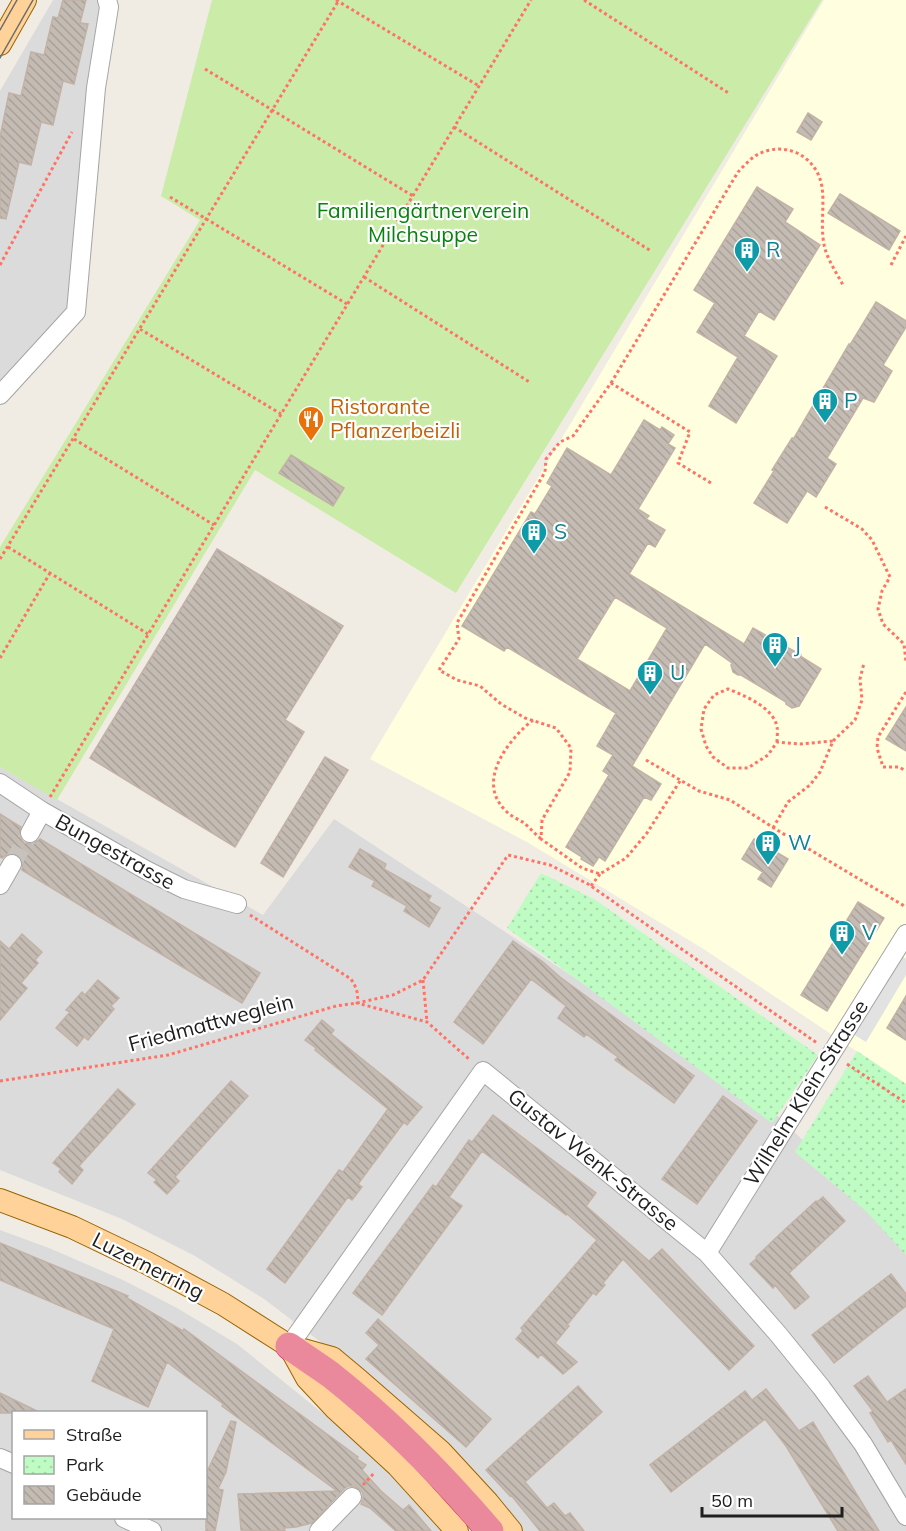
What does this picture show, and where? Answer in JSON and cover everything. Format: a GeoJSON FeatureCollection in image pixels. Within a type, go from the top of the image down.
{"type":"FeatureCollection","features":[{"type":"Feature","properties":{"kind":"highway"},"geometry":{"type":"LineString","coordinates":[[289,1346],[414,1464],[476,1531]]}},
{"type":"Feature","properties":{"kind":"highway"},"geometry":{"type":"LineString","coordinates":[[289,1346],[331,1376],[388,1425],[440,1476],[490,1531]]}},
{"type":"Feature","properties":{"kind":"main road"},"geometry":{"type":"LineString","coordinates":[[0,44],[25,0]]}},
{"type":"Feature","properties":{"kind":"main road","name":"Luzernerring"},"geometry":{"type":"LineString","coordinates":[[0,1200],[72,1227],[147,1263],[223,1304],[289,1346],[332,1358],[440,1451],[511,1531]]}},
{"type":"Feature","properties":{"kind":"main road","name":"Luzernerring"},"geometry":{"type":"LineString","coordinates":[[289,1346],[307,1378],[389,1458],[458,1531]]}},
{"type":"Feature","properties":{"kind":"street"},"geometry":{"type":"LineString","coordinates":[[0,395],[76,312],[96,88],[109,7],[107,0]]}},
{"type":"Feature","properties":{"kind":"street","name":"Bungestrasse"},"geometry":{"type":"LineString","coordinates":[[0,783],[42,811],[146,870],[184,889],[237,904]]}},
{"type":"Feature","properties":{"kind":"street"},"geometry":{"type":"LineString","coordinates":[[30,832],[42,811]]}},
{"type":"Feature","properties":{"kind":"street"},"geometry":{"type":"LineString","coordinates":[[0,885],[12,864]]}},
{"type":"Feature","properties":{"kind":"street","name":"Wilhelm Klein-Strasse"},"geometry":{"type":"LineString","coordinates":[[707,1253],[906,934]]}},
{"type":"Feature","properties":{"kind":"street"},"geometry":{"type":"LineString","coordinates":[[289,1346],[483,1071]]}},
{"type":"Feature","properties":{"kind":"street","name":"Gustav Wenk-Strasse"},"geometry":{"type":"LineString","coordinates":[[483,1071],[707,1253],[778,1334],[820,1387],[863,1444],[906,1516]]}},
{"type":"Feature","properties":{"kind":"street"},"geometry":{"type":"LineString","coordinates":[[319,1531],[352,1497]]}},
{"type":"Feature","properties":{"kind":"street"},"geometry":{"type":"LineString","coordinates":[[126,1519],[152,1531]]}},
{"type":"Feature","properties":{"kind":"path"},"geometry":{"type":"LineString","coordinates":[[0,559],[338,0],[479,86]]}},
{"type":"Feature","properties":{"kind":"path"},"geometry":{"type":"LineString","coordinates":[[42,811],[531,0]]}},
{"type":"Feature","properties":{"kind":"path"},"geometry":{"type":"LineString","coordinates":[[584,0],[730,94]]}},
{"type":"Feature","properties":{"kind":"path"},"geometry":{"type":"LineString","coordinates":[[205,69],[412,196]]}},
{"type":"Feature","properties":{"kind":"path"},"geometry":{"type":"LineString","coordinates":[[454,127],[651,251]]}},
{"type":"Feature","properties":{"kind":"path"},"geometry":{"type":"LineString","coordinates":[[0,265],[74,130]]}},
{"type":"Feature","properties":{"kind":"path"},"geometry":{"type":"LineString","coordinates":[[541,839],[542,820],[570,772],[571,748],[556,728],[525,718],[501,704],[480,686],[457,680],[439,670],[459,639],[457,623],[545,472],[546,459],[560,442],[573,436],[611,383],[738,171],[755,156],[774,149],[791,150],[805,157],[816,170],[822,187],[822,226],[826,251],[843,285]]}},
{"type":"Feature","properties":{"kind":"path"},"geometry":{"type":"LineString","coordinates":[[170,197],[347,304]]}},
{"type":"Feature","properties":{"kind":"path"},"geometry":{"type":"LineString","coordinates":[[891,265],[906,236]]}},
{"type":"Feature","properties":{"kind":"path"},"geometry":{"type":"LineString","coordinates":[[364,277],[531,383]]}},
{"type":"Feature","properties":{"kind":"path"},"geometry":{"type":"LineString","coordinates":[[140,329],[281,414]]}},
{"type":"Feature","properties":{"kind":"path"},"geometry":{"type":"LineString","coordinates":[[611,383],[690,432],[678,463],[711,483]]}},
{"type":"Feature","properties":{"kind":"path"},"geometry":{"type":"LineString","coordinates":[[74,439],[214,525]]}},
{"type":"Feature","properties":{"kind":"path"},"geometry":{"type":"LineString","coordinates":[[825,507],[862,529],[872,540],[890,577],[882,591],[878,609],[883,624],[904,644],[906,662]]}},
{"type":"Feature","properties":{"kind":"path"},"geometry":{"type":"LineString","coordinates":[[8,547],[148,634]]}},
{"type":"Feature","properties":{"kind":"path"},"geometry":{"type":"LineString","coordinates":[[0,658],[50,573]]}},
{"type":"Feature","properties":{"kind":"path"},"geometry":{"type":"LineString","coordinates":[[773,828],[788,802],[810,785],[820,772],[833,741],[855,720],[861,700],[860,679],[864,663]]}},
{"type":"Feature","properties":{"kind":"path"},"geometry":{"type":"LineString","coordinates":[[728,689],[742,694],[766,709],[777,724],[777,742],[768,755],[748,768],[728,768],[713,757],[706,746],[701,729],[704,709],[714,695],[728,689]]}},
{"type":"Feature","properties":{"kind":"path"},"geometry":{"type":"LineString","coordinates":[[906,692],[878,737],[877,748],[883,767],[899,767],[906,771]]}},
{"type":"Feature","properties":{"kind":"path"},"geometry":{"type":"LineString","coordinates":[[533,720],[509,744],[497,764],[493,786],[499,803],[506,812],[582,868],[600,874]]}},
{"type":"Feature","properties":{"kind":"path"},"geometry":{"type":"LineString","coordinates":[[777,742],[800,744],[833,741]]}},
{"type":"Feature","properties":{"kind":"path"},"geometry":{"type":"LineString","coordinates":[[646,760],[699,792],[730,800],[906,907]]}},
{"type":"Feature","properties":{"kind":"path"},"geometry":{"type":"LineString","coordinates":[[680,782],[647,833],[626,858],[600,874],[591,886],[906,1103]]}},
{"type":"Feature","properties":{"kind":"path","name":"Friedmattweglein"},"geometry":{"type":"LineString","coordinates":[[0,1081],[168,1055],[336,1006],[393,995],[423,980],[508,855],[550,865],[591,886]]}},
{"type":"Feature","properties":{"kind":"path"},"geometry":{"type":"LineString","coordinates":[[237,904],[252,917],[351,979],[359,994],[357,1003]]}},
{"type":"Feature","properties":{"kind":"path"},"geometry":{"type":"LineString","coordinates":[[423,980],[427,1022]]}},
{"type":"Feature","properties":{"kind":"path","name":"Friedmattweglein"},"geometry":{"type":"LineString","coordinates":[[357,1003],[427,1022],[483,1071]]}},
{"type":"Feature","properties":{"kind":"path"},"geometry":{"type":"LineString","coordinates":[[352,1497],[389,1458]]}},
{"type":"Feature","properties":{"kind":"shaded area"},"geometry":{"type":"Polygon","coordinates":[[[53,0],[107,0],[76,312],[0,395],[0,91],[53,0]]]}},
{"type":"Feature","properties":{"kind":"shaded area"},"geometry":{"type":"Polygon","coordinates":[[[824,0],[906,0],[906,1084],[702,948],[527,842],[370,759],[824,0]]]}},
{"type":"Feature","properties":{"kind":"shaded area"},"geometry":{"type":"Polygon","coordinates":[[[0,767],[263,915],[334,819],[763,1102],[906,1239],[906,1531],[522,1531],[495,1496],[360,1372],[264,1299],[195,1256],[122,1219],[0,1170],[0,767]]]}},
{"type":"Feature","properties":{"kind":"shaded area"},"geometry":{"type":"Polygon","coordinates":[[[901,955],[906,959],[906,975],[866,1042],[853,1034],[901,955]]]}},
{"type":"Feature","properties":{"kind":"shaded area"},"geometry":{"type":"Polygon","coordinates":[[[0,1230],[123,1280],[177,1308],[237,1344],[378,1458],[440,1531],[0,1531],[0,1230]]]}},
{"type":"Feature","properties":{"kind":"green space","name":"Familiengärtnerverein Milchsuppe"},"geometry":{"type":"Polygon","coordinates":[[[212,0],[822,0],[456,593],[255,470],[57,800],[0,767],[0,547],[200,220],[161,196],[212,0]]]}},
{"type":"Feature","properties":{"kind":"green space"},"geometry":{"type":"Polygon","coordinates":[[[541,873],[594,899],[818,1055],[772,1123],[507,928],[541,873]]]}},
{"type":"Feature","properties":{"kind":"green space"},"geometry":{"type":"Polygon","coordinates":[[[857,1051],[906,1084],[906,1255],[866,1211],[795,1152],[857,1051]]]}},
{"type":"Feature","properties":{"kind":"building"},"geometry":{"type":"Polygon","coordinates":[[[63,0],[86,0],[80,23],[88,24],[74,84],[63,81],[53,125],[41,122],[31,165],[19,162],[6,219],[0,218],[0,137],[9,93],[21,96],[31,52],[44,55],[53,17],[58,18],[63,0]]]}},
{"type":"Feature","properties":{"kind":"building"},"geometry":{"type":"Polygon","coordinates":[[[808,113],[822,122],[811,140],[797,132],[808,113]]]}},
{"type":"Feature","properties":{"kind":"building","name":"R"},"geometry":{"type":"Polygon","coordinates":[[[757,187],[793,209],[785,222],[820,245],[774,320],[759,311],[744,336],[777,356],[736,423],[709,406],[738,357],[697,332],[715,303],[694,290],[757,187]]]}},
{"type":"Feature","properties":{"kind":"building"},"geometry":{"type":"Polygon","coordinates":[[[840,194],[900,231],[889,250],[828,213],[840,194]]]}},
{"type":"Feature","properties":{"kind":"building","name":"P"},"geometry":{"type":"Polygon","coordinates":[[[876,302],[906,321],[906,327],[883,365],[892,371],[874,402],[863,398],[827,458],[836,464],[816,497],[807,491],[787,523],[754,503],[876,302]]]}},
{"type":"Feature","properties":{"kind":"building"},"geometry":{"type":"Polygon","coordinates":[[[644,420],[674,435],[668,444],[675,448],[638,509],[649,516],[646,519],[665,530],[655,547],[648,543],[629,574],[744,644],[753,628],[821,669],[799,706],[792,708],[786,702],[733,672],[732,663],[705,644],[632,766],[661,784],[651,800],[644,797],[605,861],[599,857],[593,866],[566,847],[609,775],[603,771],[613,755],[597,746],[616,713],[507,647],[504,651],[462,626],[531,512],[535,514],[552,486],[547,483],[567,448],[611,475],[644,420]],[[615,597],[577,659],[630,691],[667,628],[615,597]]]}},
{"type":"Feature","properties":{"kind":"building"},"geometry":{"type":"Polygon","coordinates":[[[291,455],[344,488],[333,506],[279,473],[291,455]]]}},
{"type":"Feature","properties":{"kind":"building"},"geometry":{"type":"Polygon","coordinates":[[[217,549],[343,626],[285,720],[304,732],[235,847],[90,758],[217,549]]]}},
{"type":"Feature","properties":{"kind":"building"},"geometry":{"type":"Polygon","coordinates":[[[906,707],[906,751],[886,739],[906,707]]]}},
{"type":"Feature","properties":{"kind":"building"},"geometry":{"type":"Polygon","coordinates":[[[325,757],[348,770],[283,877],[261,863],[325,757]]]}},
{"type":"Feature","properties":{"kind":"building"},"geometry":{"type":"Polygon","coordinates":[[[0,814],[21,827],[19,834],[24,843],[31,844],[40,839],[260,973],[242,1003],[22,870],[23,863],[18,855],[11,853],[0,857],[0,814]]]}},
{"type":"Feature","properties":{"kind":"building","name":"W"},"geometry":{"type":"Polygon","coordinates":[[[754,839],[788,859],[771,887],[758,879],[763,872],[742,859],[754,839]]]}},
{"type":"Feature","properties":{"kind":"building"},"geometry":{"type":"Polygon","coordinates":[[[360,849],[386,864],[384,869],[431,896],[428,901],[440,908],[429,927],[404,911],[407,906],[372,886],[375,881],[349,867],[360,849]]]}},
{"type":"Feature","properties":{"kind":"building","name":"V"},"geometry":{"type":"Polygon","coordinates":[[[858,902],[884,918],[827,1011],[801,995],[858,902]]]}},
{"type":"Feature","properties":{"kind":"building"},"geometry":{"type":"Polygon","coordinates":[[[22,934],[42,952],[35,960],[38,963],[21,983],[27,988],[0,1020],[0,941],[9,949],[22,934]]]}},
{"type":"Feature","properties":{"kind":"building"},"geometry":{"type":"Polygon","coordinates":[[[513,941],[694,1076],[674,1103],[615,1060],[618,1057],[586,1034],[584,1037],[558,1018],[566,1006],[531,979],[483,1044],[454,1022],[513,941]]]}},
{"type":"Feature","properties":{"kind":"building"},"geometry":{"type":"Polygon","coordinates":[[[98,980],[119,998],[111,1006],[114,1009],[88,1040],[84,1037],[77,1046],[56,1028],[70,1012],[66,1010],[82,992],[85,995],[98,980]]]}},
{"type":"Feature","properties":{"kind":"building"},"geometry":{"type":"Polygon","coordinates":[[[906,996],[906,1040],[887,1028],[906,996]]]}},
{"type":"Feature","properties":{"kind":"building"},"geometry":{"type":"Polygon","coordinates":[[[322,1020],[334,1030],[331,1034],[422,1107],[407,1125],[404,1122],[358,1184],[362,1187],[352,1200],[348,1197],[285,1283],[267,1269],[339,1170],[343,1172],[388,1109],[305,1040],[322,1020]]]}},
{"type":"Feature","properties":{"kind":"building"},"geometry":{"type":"Polygon","coordinates":[[[231,1081],[248,1096],[175,1177],[179,1181],[167,1194],[154,1182],[157,1180],[148,1173],[231,1081]]]}},
{"type":"Feature","properties":{"kind":"building"},"geometry":{"type":"Polygon","coordinates":[[[118,1089],[135,1104],[79,1166],[83,1170],[72,1184],[59,1172],[61,1169],[53,1163],[118,1089]]]}},
{"type":"Feature","properties":{"kind":"building"},"geometry":{"type":"Polygon","coordinates":[[[723,1096],[757,1121],[697,1204],[662,1179],[723,1096]]]}},
{"type":"Feature","properties":{"kind":"building"},"geometry":{"type":"Polygon","coordinates":[[[493,1115],[596,1193],[586,1206],[649,1261],[662,1249],[754,1346],[729,1370],[623,1259],[603,1283],[605,1285],[596,1295],[593,1293],[555,1343],[577,1362],[563,1374],[541,1354],[538,1358],[516,1339],[523,1331],[521,1328],[597,1240],[567,1214],[482,1151],[449,1197],[462,1206],[382,1315],[353,1293],[433,1185],[436,1187],[469,1140],[472,1142],[493,1115]]]}},
{"type":"Feature","properties":{"kind":"building"},"geometry":{"type":"Polygon","coordinates":[[[823,1197],[845,1221],[789,1273],[809,1297],[795,1309],[775,1285],[773,1288],[750,1264],[781,1233],[823,1197]]]}},
{"type":"Feature","properties":{"kind":"building"},"geometry":{"type":"Polygon","coordinates":[[[0,1243],[128,1296],[127,1298],[183,1331],[184,1329],[358,1457],[357,1459],[366,1465],[362,1470],[381,1491],[403,1510],[409,1505],[431,1531],[396,1531],[370,1508],[361,1504],[363,1493],[354,1486],[344,1489],[312,1523],[284,1528],[285,1531],[241,1530],[238,1494],[337,1491],[222,1406],[223,1404],[167,1362],[148,1407],[92,1381],[114,1329],[0,1280],[0,1243]]]}},
{"type":"Feature","properties":{"kind":"building"},"geometry":{"type":"Polygon","coordinates":[[[891,1274],[906,1294],[906,1306],[834,1363],[812,1335],[891,1274]]]}},
{"type":"Feature","properties":{"kind":"building"},"geometry":{"type":"Polygon","coordinates":[[[378,1319],[491,1419],[466,1447],[366,1359],[379,1345],[366,1333],[378,1319]]]}},
{"type":"Feature","properties":{"kind":"building"},"geometry":{"type":"Polygon","coordinates":[[[868,1376],[887,1402],[906,1389],[906,1464],[891,1440],[888,1442],[870,1413],[873,1411],[854,1386],[868,1376]]]}},
{"type":"Feature","properties":{"kind":"building"},"geometry":{"type":"Polygon","coordinates":[[[578,1386],[602,1412],[525,1482],[547,1508],[554,1503],[565,1516],[570,1513],[584,1531],[540,1531],[511,1495],[486,1470],[578,1386]]]}},
{"type":"Feature","properties":{"kind":"building"},"geometry":{"type":"Polygon","coordinates":[[[766,1389],[799,1431],[813,1422],[879,1531],[838,1531],[786,1446],[765,1419],[671,1492],[650,1465],[745,1391],[752,1400],[766,1389]]]}},
{"type":"Feature","properties":{"kind":"building"},"geometry":{"type":"Polygon","coordinates":[[[0,1393],[37,1411],[12,1411],[12,1413],[0,1413],[0,1393]]]}},
{"type":"Feature","properties":{"kind":"building"},"geometry":{"type":"Polygon","coordinates":[[[231,1421],[236,1422],[226,1472],[218,1489],[223,1490],[215,1531],[206,1531],[207,1472],[231,1421]]]}},
{"type":"Feature","properties":{"kind":"tunnel"},"geometry":{"type":"LineString","coordinates":[[12,864],[30,833]]}},
{"type":"Feature","properties":{"kind":"tram line"},"geometry":{"type":"LineString","coordinates":[[0,30],[17,0]]}},
{"type":"Feature","properties":{"kind":"tram line"},"geometry":{"type":"LineString","coordinates":[[0,58],[33,0]]}},
{"type":"Feature","properties":{"kind":"place","name":"R"},"geometry":{"type":"Point","coordinates":[747,273]}},
{"type":"Feature","properties":{"kind":"place","name":"P"},"geometry":{"type":"Point","coordinates":[825,424]}},
{"type":"Feature","properties":{"kind":"place","name":"Ristorante Pflanzerbeizli"},"geometry":{"type":"Point","coordinates":[311,442]}},
{"type":"Feature","properties":{"kind":"place","name":"S"},"geometry":{"type":"Point","coordinates":[534,555]}},
{"type":"Feature","properties":{"kind":"place","name":"J"},"geometry":{"type":"Point","coordinates":[775,668]}},
{"type":"Feature","properties":{"kind":"place","name":"U"},"geometry":{"type":"Point","coordinates":[650,696]}},
{"type":"Feature","properties":{"kind":"place","name":"W"},"geometry":{"type":"Point","coordinates":[768,866]}},
{"type":"Feature","properties":{"kind":"place","name":"V"},"geometry":{"type":"Point","coordinates":[842,956]}}]}
